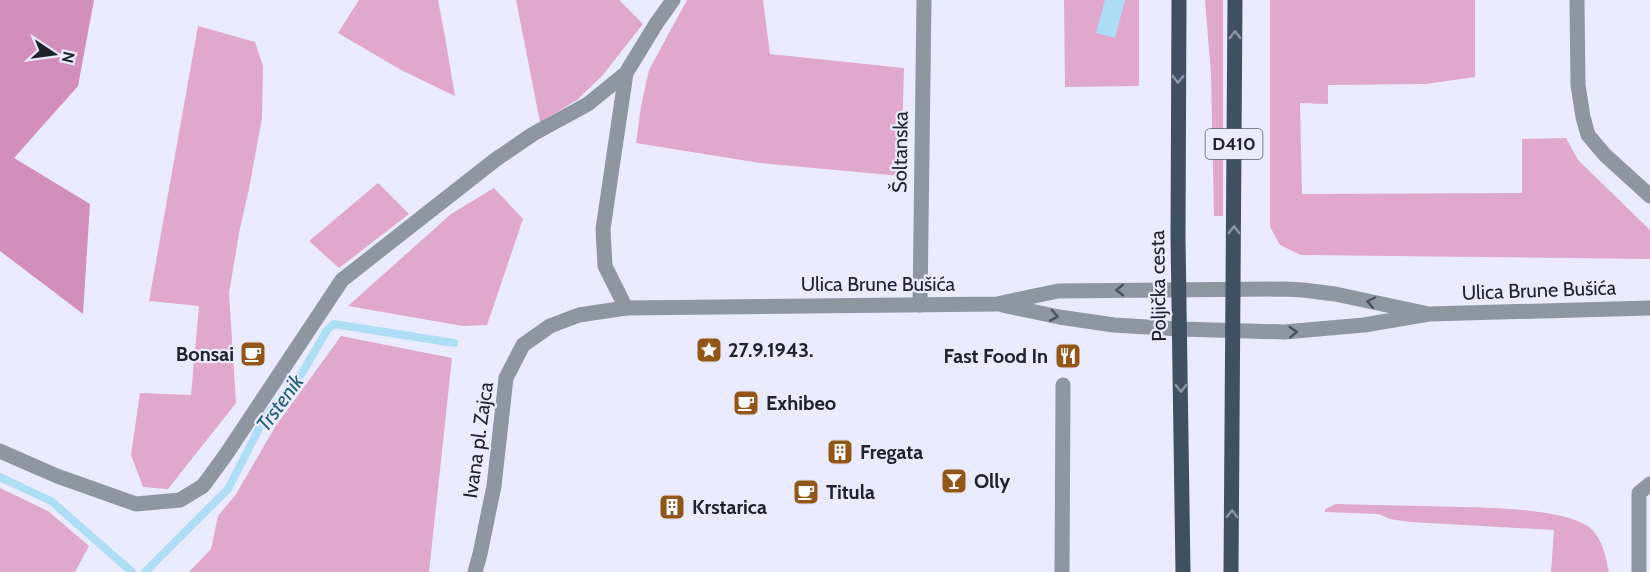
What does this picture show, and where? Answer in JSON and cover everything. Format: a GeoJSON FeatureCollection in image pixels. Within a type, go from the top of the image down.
{"type":"FeatureCollection","features":[{"type":"Feature","properties":{"kind":"main road","name":"Poljička cesta"},"geometry":{"type":"LineString","coordinates":[[1179,0],[1178,231],[1183,572]]}},
{"type":"Feature","properties":{"kind":"main road","name":"D410"},"geometry":{"type":"LineString","coordinates":[[1232,572],[1235,0]]}},
{"type":"Feature","properties":{"kind":"street"},"geometry":{"type":"LineString","coordinates":[[0,451],[57,476],[136,504],[180,500],[203,486],[342,280],[495,160],[533,134],[588,104],[626,73],[673,0]]}},
{"type":"Feature","properties":{"kind":"street","name":"Šoltanska"},"geometry":{"type":"LineString","coordinates":[[920,305],[924,0]]}},
{"type":"Feature","properties":{"kind":"street"},"geometry":{"type":"LineString","coordinates":[[1577,0],[1578,85],[1588,135],[1650,196]]}},
{"type":"Feature","properties":{"kind":"street"},"geometry":{"type":"LineString","coordinates":[[626,73],[603,229],[605,266],[626,308]]}},
{"type":"Feature","properties":{"kind":"street","name":"Ulica Brune Bušića"},"geometry":{"type":"LineString","coordinates":[[760,306],[997,304],[1058,291],[1234,289],[1303,290],[1335,294],[1429,314]]}},
{"type":"Feature","properties":{"kind":"street","name":"Ulica Brune Bušića"},"geometry":{"type":"LineString","coordinates":[[997,304],[1059,317],[1114,325],[1284,332],[1364,325],[1429,314],[1650,308]]}},
{"type":"Feature","properties":{"kind":"street","name":"Ivana pl. Zajca"},"geometry":{"type":"LineString","coordinates":[[475,572],[494,486],[506,378],[523,345],[550,326],[579,315],[626,308],[760,306]]}},
{"type":"Feature","properties":{"kind":"street"},"geometry":{"type":"LineString","coordinates":[[1062,572],[1063,385]]}},
{"type":"Feature","properties":{"kind":"street"},"geometry":{"type":"LineString","coordinates":[[1639,572],[1639,493],[1650,484]]}},
{"type":"Feature","properties":{"kind":"shaded area"},"geometry":{"type":"Polygon","coordinates":[[[0,0],[94,0],[78,86],[14,158],[90,204],[83,314],[0,251],[0,0]]]}},
{"type":"Feature","properties":{"kind":"shaded area"},"geometry":{"type":"Polygon","coordinates":[[[359,0],[438,0],[455,96],[401,70],[338,33],[359,0]]]}},
{"type":"Feature","properties":{"kind":"shaded area"},"geometry":{"type":"Polygon","coordinates":[[[516,0],[619,0],[643,24],[602,76],[577,100],[540,122],[516,0]]]}},
{"type":"Feature","properties":{"kind":"shaded area"},"geometry":{"type":"Polygon","coordinates":[[[687,0],[763,0],[770,54],[904,68],[901,176],[760,163],[636,143],[649,70],[687,0]]]}},
{"type":"Feature","properties":{"kind":"shaded area"},"geometry":{"type":"Polygon","coordinates":[[[1064,0],[1139,0],[1139,86],[1065,87],[1064,0]]]}},
{"type":"Feature","properties":{"kind":"shaded area"},"geometry":{"type":"Polygon","coordinates":[[[1205,0],[1223,0],[1223,216],[1214,216],[1211,74],[1205,0]]]}},
{"type":"Feature","properties":{"kind":"shaded area"},"geometry":{"type":"Polygon","coordinates":[[[1270,0],[1475,0],[1475,77],[1426,84],[1328,85],[1328,104],[1300,103],[1302,194],[1522,193],[1522,139],[1566,138],[1578,160],[1650,230],[1650,259],[1301,255],[1280,245],[1270,227],[1270,0]]]}},
{"type":"Feature","properties":{"kind":"shaded area"},"geometry":{"type":"Polygon","coordinates":[[[198,26],[255,42],[263,66],[262,118],[229,293],[236,403],[168,489],[143,487],[131,455],[140,393],[191,395],[199,306],[149,301],[198,26]]]}},
{"type":"Feature","properties":{"kind":"shaded area"},"geometry":{"type":"Polygon","coordinates":[[[378,183],[409,214],[339,268],[309,241],[378,183]]]}},
{"type":"Feature","properties":{"kind":"shaded area"},"geometry":{"type":"Polygon","coordinates":[[[494,188],[523,219],[487,325],[463,326],[348,306],[451,214],[494,188]]]}},
{"type":"Feature","properties":{"kind":"shaded area"},"geometry":{"type":"Polygon","coordinates":[[[341,336],[452,358],[429,572],[189,572],[211,549],[218,516],[236,494],[275,427],[341,336]]]}},
{"type":"Feature","properties":{"kind":"shaded area"},"geometry":{"type":"Polygon","coordinates":[[[0,488],[48,511],[89,546],[75,572],[0,572],[0,488]]]}},
{"type":"Feature","properties":{"kind":"shaded area"},"geometry":{"type":"Polygon","coordinates":[[[1336,504],[1493,508],[1563,516],[1578,521],[1593,531],[1603,548],[1609,572],[1551,572],[1554,530],[1410,522],[1390,519],[1379,514],[1325,512],[1325,509],[1336,504]]]}},
{"type":"Feature","properties":{"kind":"water"},"geometry":{"type":"Polygon","coordinates":[[[1105,0],[1125,0],[1115,38],[1096,33],[1105,0]]]}},
{"type":"Feature","properties":{"kind":"waterway","name":"Trstenik"},"geometry":{"type":"LineString","coordinates":[[145,572],[228,489],[264,419],[302,373],[327,330],[334,324],[454,343]]}},
{"type":"Feature","properties":{"kind":"waterway","name":"Trstenik"},"geometry":{"type":"LineString","coordinates":[[0,477],[51,501],[132,572]]}},
{"type":"Feature","properties":{"kind":"place","name":"27.9.1943."},"geometry":{"type":"Point","coordinates":[709,350]}},
{"type":"Feature","properties":{"kind":"place","name":"Bonsai"},"geometry":{"type":"Point","coordinates":[253,354]}},
{"type":"Feature","properties":{"kind":"place","name":"Fast Food In"},"geometry":{"type":"Point","coordinates":[1068,356]}},
{"type":"Feature","properties":{"kind":"place","name":"Exhibeo"},"geometry":{"type":"Point","coordinates":[746,403]}},
{"type":"Feature","properties":{"kind":"place","name":"Fregata"},"geometry":{"type":"Point","coordinates":[840,452]}},
{"type":"Feature","properties":{"kind":"place","name":"Olly"},"geometry":{"type":"Point","coordinates":[954,481]}},
{"type":"Feature","properties":{"kind":"place","name":"Titula"},"geometry":{"type":"Point","coordinates":[806,492]}},
{"type":"Feature","properties":{"kind":"place","name":"Krstarica"},"geometry":{"type":"Point","coordinates":[672,507]}}]}
